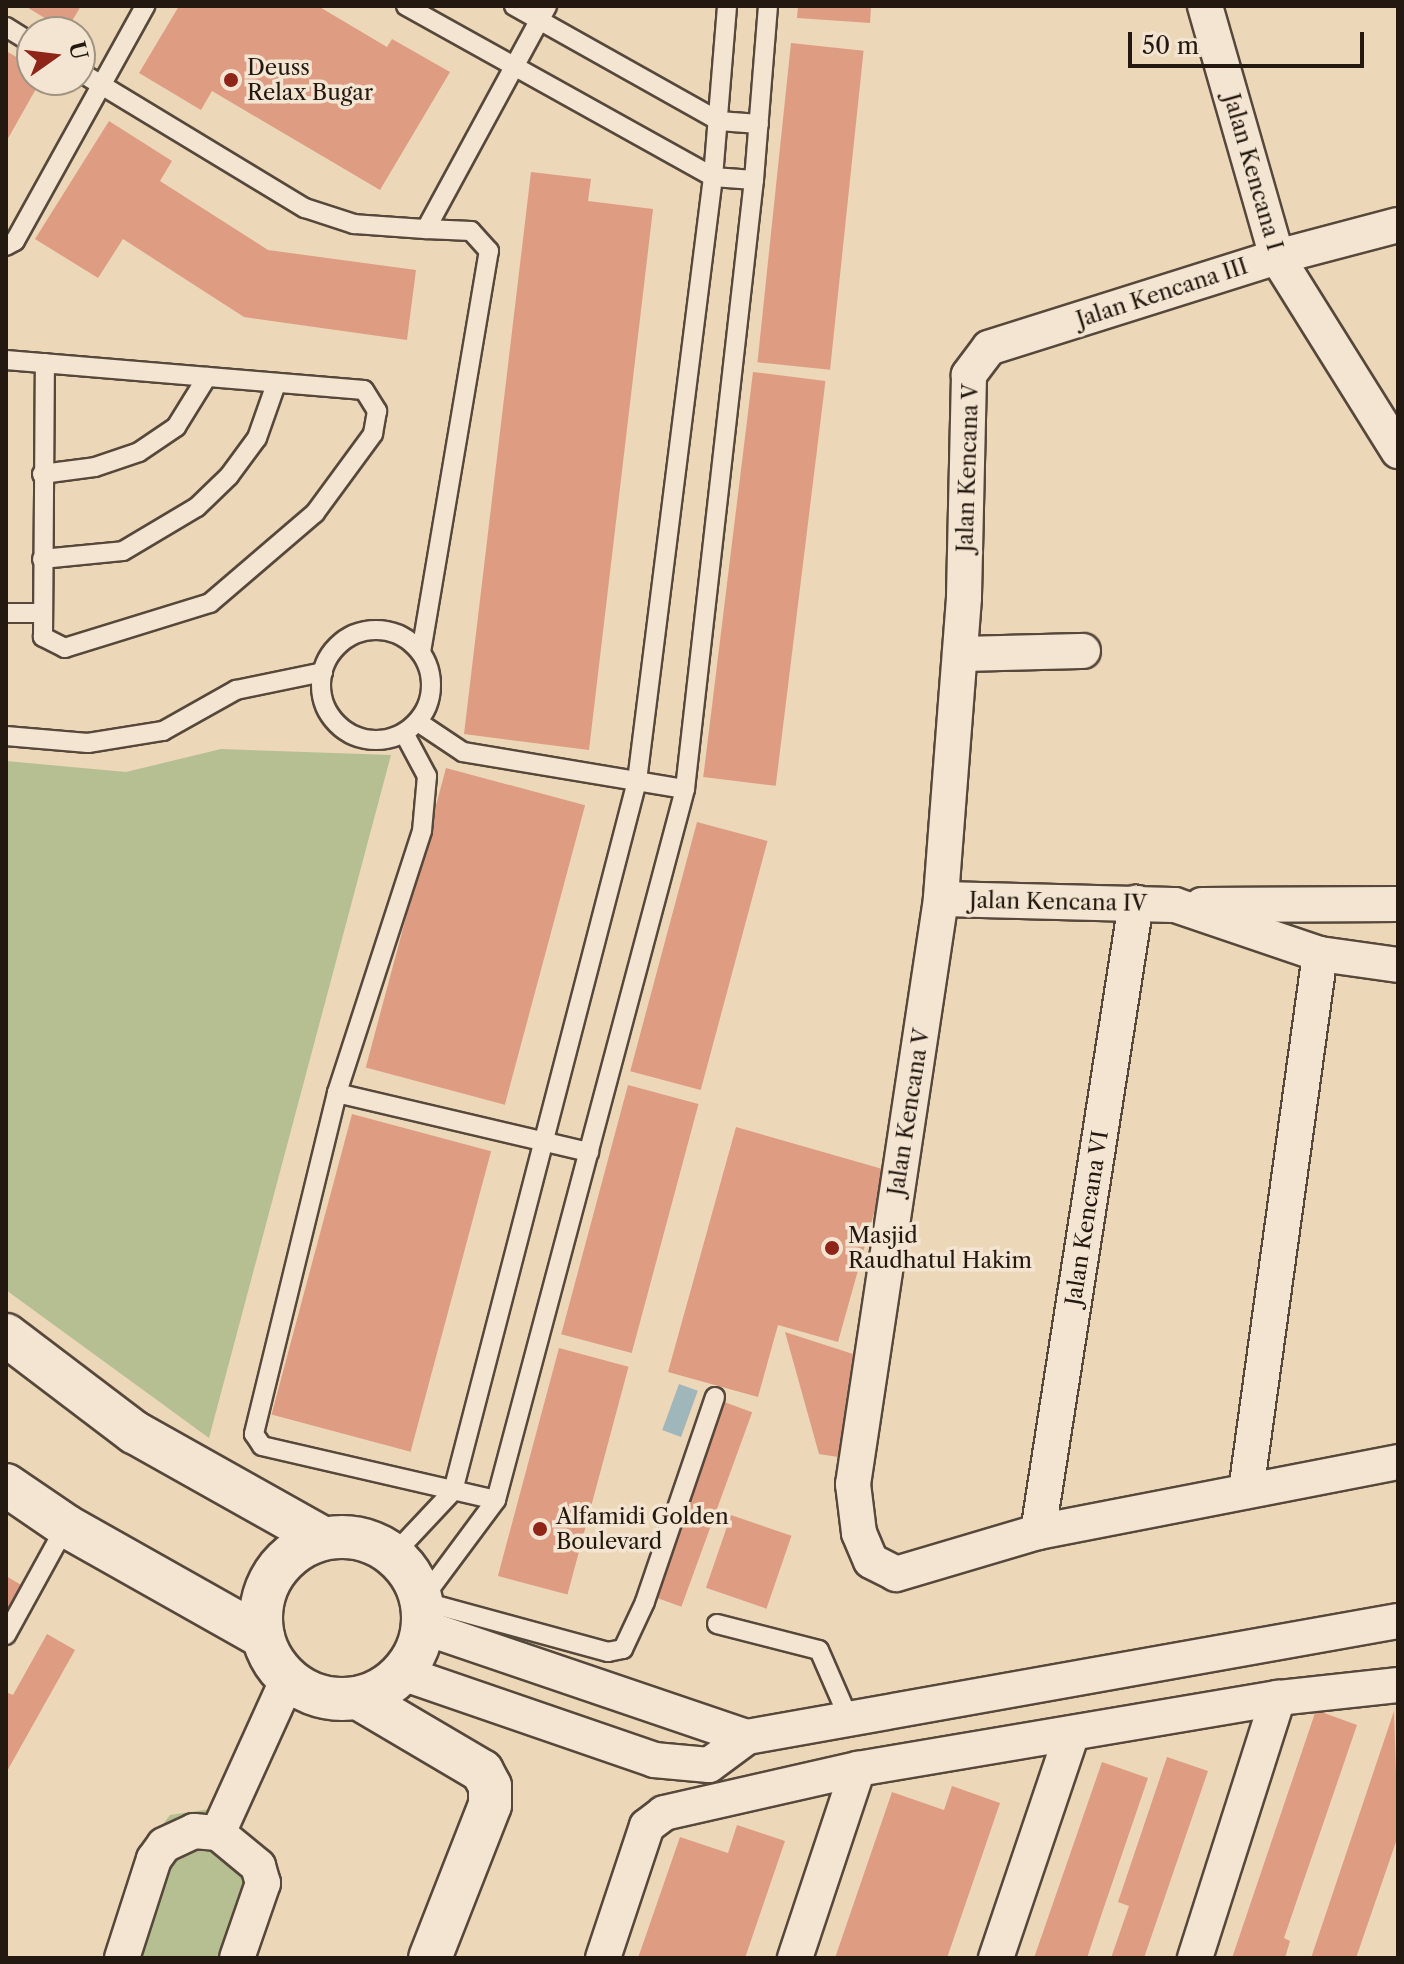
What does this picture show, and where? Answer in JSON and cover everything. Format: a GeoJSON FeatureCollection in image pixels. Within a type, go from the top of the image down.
{"type":"FeatureCollection","features":[{"type":"Feature","properties":{"kind":"street","name":"Jalan Kencana I"},"geometry":{"type":"LineString","coordinates":[[1205,6],[1277,257],[1398,451]]}},
{"type":"Feature","properties":{"kind":"street","name":"Jalan Kencana III"},"geometry":{"type":"LineString","coordinates":[[978,358],[989,348],[1277,257],[1398,225]]}},
{"type":"Feature","properties":{"kind":"street","name":"Jalan Kencana V"},"geometry":{"type":"LineString","coordinates":[[978,358],[969,375],[960,654],[941,899],[853,1484],[859,1533],[871,1561],[896,1574],[1038,1532],[1398,1462]]}},
{"type":"Feature","properties":{"kind":"street"},"geometry":{"type":"LineString","coordinates":[[960,654],[1083,651]]}},
{"type":"Feature","properties":{"kind":"street","name":"Jalan Kencana IV"},"geometry":{"type":"LineString","coordinates":[[941,899],[1175,905],[1398,904]]}},
{"type":"Feature","properties":{"kind":"street","name":"Jalan Kencana VI"},"geometry":{"type":"LineString","coordinates":[[1038,1532],[1136,903]]}},
{"type":"Feature","properties":{"kind":"street","name":"Jalan Kencana IV"},"geometry":{"type":"LineString","coordinates":[[1175,905],[1320,954],[1398,965]]}},
{"type":"Feature","properties":{"kind":"street"},"geometry":{"type":"LineString","coordinates":[[1246,1491],[1320,954]]}},
{"type":"Feature","properties":{"kind":"street"},"geometry":{"type":"LineString","coordinates":[[6,1335],[134,1432],[323,1538],[366,1539],[393,1555],[414,1581],[422,1614],[416,1652],[402,1673],[358,1698]]}},
{"type":"Feature","properties":{"kind":"street"},"geometry":{"type":"LineString","coordinates":[[6,1485],[66,1526],[182,1587],[263,1637]]}},
{"type":"Feature","properties":{"kind":"street"},"geometry":{"type":"LineString","coordinates":[[323,1538],[280,1564],[267,1587],[263,1637],[272,1660],[288,1679],[309,1693],[358,1698],[482,1771],[490,1786],[490,1805],[430,1958]]}},
{"type":"Feature","properties":{"kind":"street"},"geometry":{"type":"LineString","coordinates":[[422,1614],[588,1683],[747,1737]]}},
{"type":"Feature","properties":{"kind":"street"},"geometry":{"type":"LineString","coordinates":[[402,1673],[660,1761],[704,1765],[747,1737],[1398,1621]]}},
{"type":"Feature","properties":{"kind":"street"},"geometry":{"type":"LineString","coordinates":[[218,1833],[288,1679]]}},
{"type":"Feature","properties":{"kind":"street"},"geometry":{"type":"LineString","coordinates":[[570,1731],[588,1683]]}},
{"type":"Feature","properties":{"kind":"street"},"geometry":{"type":"LineString","coordinates":[[603,1958],[647,1826],[664,1813],[858,1769],[1278,1698],[1398,1685]]}},
{"type":"Feature","properties":{"kind":"street"},"geometry":{"type":"LineString","coordinates":[[1195,1958],[1278,1698]]}},
{"type":"Feature","properties":{"kind":"street"},"geometry":{"type":"LineString","coordinates":[[996,1958],[1072,1733]]}},
{"type":"Feature","properties":{"kind":"street"},"geometry":{"type":"LineString","coordinates":[[795,1958],[858,1769]]}},
{"type":"Feature","properties":{"kind":"street"},"geometry":{"type":"LineString","coordinates":[[122,1958],[164,1845],[194,1831],[218,1833],[248,1853],[263,1883],[237,1958]]}},
{"type":"Feature","properties":{"kind":"lane"},"geometry":{"type":"LineString","coordinates":[[6,246],[15,241],[98,84],[145,6]]}},
{"type":"Feature","properties":{"kind":"lane"},"geometry":{"type":"LineString","coordinates":[[406,6],[713,177],[754,180]]}},
{"type":"Feature","properties":{"kind":"lane"},"geometry":{"type":"LineString","coordinates":[[514,6],[543,13],[719,121],[759,124]]}},
{"type":"Feature","properties":{"kind":"lane"},"geometry":{"type":"LineString","coordinates":[[393,1555],[453,1491],[637,781],[713,177],[727,6]]}},
{"type":"Feature","properties":{"kind":"lane"},"geometry":{"type":"LineString","coordinates":[[715,1397],[645,1602],[623,1649],[608,1652],[422,1614],[496,1500],[685,789],[754,180],[768,6]]}},
{"type":"Feature","properties":{"kind":"lane"},"geometry":{"type":"LineString","coordinates":[[426,229],[543,13]]}},
{"type":"Feature","properties":{"kind":"lane"},"geometry":{"type":"LineString","coordinates":[[98,84],[305,208],[354,224],[471,231],[489,251],[421,652],[432,687],[411,727],[386,740],[351,734],[326,708],[323,672],[341,642],[374,630],[392,632],[421,652]]}},
{"type":"Feature","properties":{"kind":"lane"},"geometry":{"type":"LineString","coordinates":[[6,360],[45,363],[207,377],[276,384],[364,390],[373,398],[377,411],[373,434],[315,513],[210,603],[65,648],[43,637],[45,363]]}},
{"type":"Feature","properties":{"kind":"lane"},"geometry":{"type":"LineString","coordinates":[[42,474],[95,467],[139,452],[176,427],[207,377]]}},
{"type":"Feature","properties":{"kind":"lane"},"geometry":{"type":"LineString","coordinates":[[42,559],[123,551],[197,507],[229,476],[257,438],[276,384]]}},
{"type":"Feature","properties":{"kind":"lane"},"geometry":{"type":"LineString","coordinates":[[6,613],[43,613]]}},
{"type":"Feature","properties":{"kind":"lane"},"geometry":{"type":"LineString","coordinates":[[6,736],[88,743],[163,731],[236,690],[323,672]]}},
{"type":"Feature","properties":{"kind":"lane"},"geometry":{"type":"LineString","coordinates":[[411,727],[458,750],[685,789]]}},
{"type":"Feature","properties":{"kind":"lane"},"geometry":{"type":"LineString","coordinates":[[411,727],[427,776],[422,831],[337,1093],[254,1434],[262,1446],[496,1500]]}},
{"type":"Feature","properties":{"kind":"lane"},"geometry":{"type":"LineString","coordinates":[[337,1093],[544,1138],[589,1152]]}},
{"type":"Feature","properties":{"kind":"lane"},"geometry":{"type":"LineString","coordinates":[[6,1635],[66,1526]]}},
{"type":"Feature","properties":{"kind":"lane"},"geometry":{"type":"LineString","coordinates":[[717,1624],[819,1650],[849,1719]]}},
{"type":"Feature","properties":{"kind":"green space"},"geometry":{"type":"Polygon","coordinates":[[[221,749],[391,755],[209,1438],[6,1290],[6,761],[126,772],[221,749]]]}},
{"type":"Feature","properties":{"kind":"green space"},"geometry":{"type":"Polygon","coordinates":[[[210,1809],[246,1831],[275,1886],[251,1958],[104,1958],[134,1863],[170,1815],[210,1809]]]}},
{"type":"Feature","properties":{"kind":"water"},"geometry":{"type":"Polygon","coordinates":[[[679,1384],[698,1391],[681,1437],[662,1430],[679,1384]]]}},
{"type":"Feature","properties":{"kind":"building"},"geometry":{"type":"Polygon","coordinates":[[[25,6],[81,6],[75,16],[41,16],[25,6]]]}},
{"type":"Feature","properties":{"kind":"building"},"geometry":{"type":"Polygon","coordinates":[[[179,6],[318,6],[387,47],[392,39],[450,72],[380,190],[212,91],[201,110],[139,73],[179,6]]]}},
{"type":"Feature","properties":{"kind":"building"},"geometry":{"type":"Polygon","coordinates":[[[798,6],[871,6],[870,23],[797,18],[798,6]]]}},
{"type":"Feature","properties":{"kind":"building"},"geometry":{"type":"Polygon","coordinates":[[[791,43],[864,51],[830,370],[757,362],[791,43]]]}},
{"type":"Feature","properties":{"kind":"building"},"geometry":{"type":"Polygon","coordinates":[[[6,51],[16,57],[16,96],[32,96],[6,142],[6,51]]]}},
{"type":"Feature","properties":{"kind":"building"},"geometry":{"type":"Polygon","coordinates":[[[109,121],[172,161],[160,181],[268,250],[416,270],[407,340],[244,317],[123,239],[98,278],[35,239],[109,121]]]}},
{"type":"Feature","properties":{"kind":"building"},"geometry":{"type":"Polygon","coordinates":[[[531,172],[591,179],[588,201],[653,209],[589,750],[464,734],[531,172]]]}},
{"type":"Feature","properties":{"kind":"building"},"geometry":{"type":"Polygon","coordinates":[[[753,372],[825,381],[776,786],[703,777],[753,372]]]}},
{"type":"Feature","properties":{"kind":"building"},"geometry":{"type":"Polygon","coordinates":[[[446,768],[585,805],[505,1105],[366,1067],[446,768]]]}},
{"type":"Feature","properties":{"kind":"building"},"geometry":{"type":"Polygon","coordinates":[[[697,822],[768,841],[701,1090],[630,1071],[697,822]]]}},
{"type":"Feature","properties":{"kind":"building"},"geometry":{"type":"Polygon","coordinates":[[[628,1085],[699,1104],[632,1353],[561,1334],[628,1085]]]}},
{"type":"Feature","properties":{"kind":"building"},"geometry":{"type":"Polygon","coordinates":[[[352,1114],[491,1151],[411,1452],[272,1414],[352,1114]]]}},
{"type":"Feature","properties":{"kind":"building"},"geometry":{"type":"Polygon","coordinates":[[[736,1127],[886,1170],[838,1342],[778,1325],[758,1397],[668,1372],[736,1127]]]}},
{"type":"Feature","properties":{"kind":"building"},"geometry":{"type":"Polygon","coordinates":[[[785,1332],[853,1354],[838,1457],[819,1454],[785,1332]]]}},
{"type":"Feature","properties":{"kind":"building"},"geometry":{"type":"Polygon","coordinates":[[[559,1348],[629,1367],[567,1595],[498,1576],[559,1348]]]}},
{"type":"Feature","properties":{"kind":"building"},"geometry":{"type":"Polygon","coordinates":[[[724,1402],[752,1412],[681,1607],[653,1597],[724,1402]]]}},
{"type":"Feature","properties":{"kind":"building"},"geometry":{"type":"Polygon","coordinates":[[[731,1515],[792,1536],[766,1609],[706,1588],[731,1515]]]}},
{"type":"Feature","properties":{"kind":"building"},"geometry":{"type":"Polygon","coordinates":[[[6,1576],[23,1586],[6,1615],[6,1576]]]}},
{"type":"Feature","properties":{"kind":"building"},"geometry":{"type":"Polygon","coordinates":[[[47,1634],[75,1650],[6,1773],[6,1692],[13,1695],[47,1634]]]}},
{"type":"Feature","properties":{"kind":"building"},"geometry":{"type":"Polygon","coordinates":[[[1316,1710],[1357,1725],[1284,1938],[1290,1941],[1285,1958],[1232,1958],[1316,1710]]]}},
{"type":"Feature","properties":{"kind":"building"},"geometry":{"type":"Polygon","coordinates":[[[1394,1711],[1398,1836],[1356,1958],[1311,1958],[1394,1711]]]}},
{"type":"Feature","properties":{"kind":"building"},"geometry":{"type":"Polygon","coordinates":[[[1167,1757],[1208,1771],[1144,1958],[1111,1958],[1129,1906],[1118,1902],[1167,1757]]]}},
{"type":"Feature","properties":{"kind":"building"},"geometry":{"type":"Polygon","coordinates":[[[1102,1762],[1148,1778],[1087,1958],[1034,1958],[1102,1762]]]}},
{"type":"Feature","properties":{"kind":"building"},"geometry":{"type":"Polygon","coordinates":[[[952,1786],[1000,1803],[947,1958],[835,1958],[892,1792],[944,1810],[952,1786]]]}},
{"type":"Feature","properties":{"kind":"building"},"geometry":{"type":"Polygon","coordinates":[[[737,1825],[785,1841],[745,1958],[638,1958],[680,1837],[728,1853],[737,1825]]]}},
{"type":"Feature","properties":{"kind":"place","name":"Deuss Relax Bugar"},"geometry":{"type":"Point","coordinates":[231,80]}},
{"type":"Feature","properties":{"kind":"place","name":"Masjid Raudhatul Hakim"},"geometry":{"type":"Point","coordinates":[832,1248]}},
{"type":"Feature","properties":{"kind":"place","name":"Alfamidi Golden Boulevard"},"geometry":{"type":"Point","coordinates":[540,1529]}}]}
